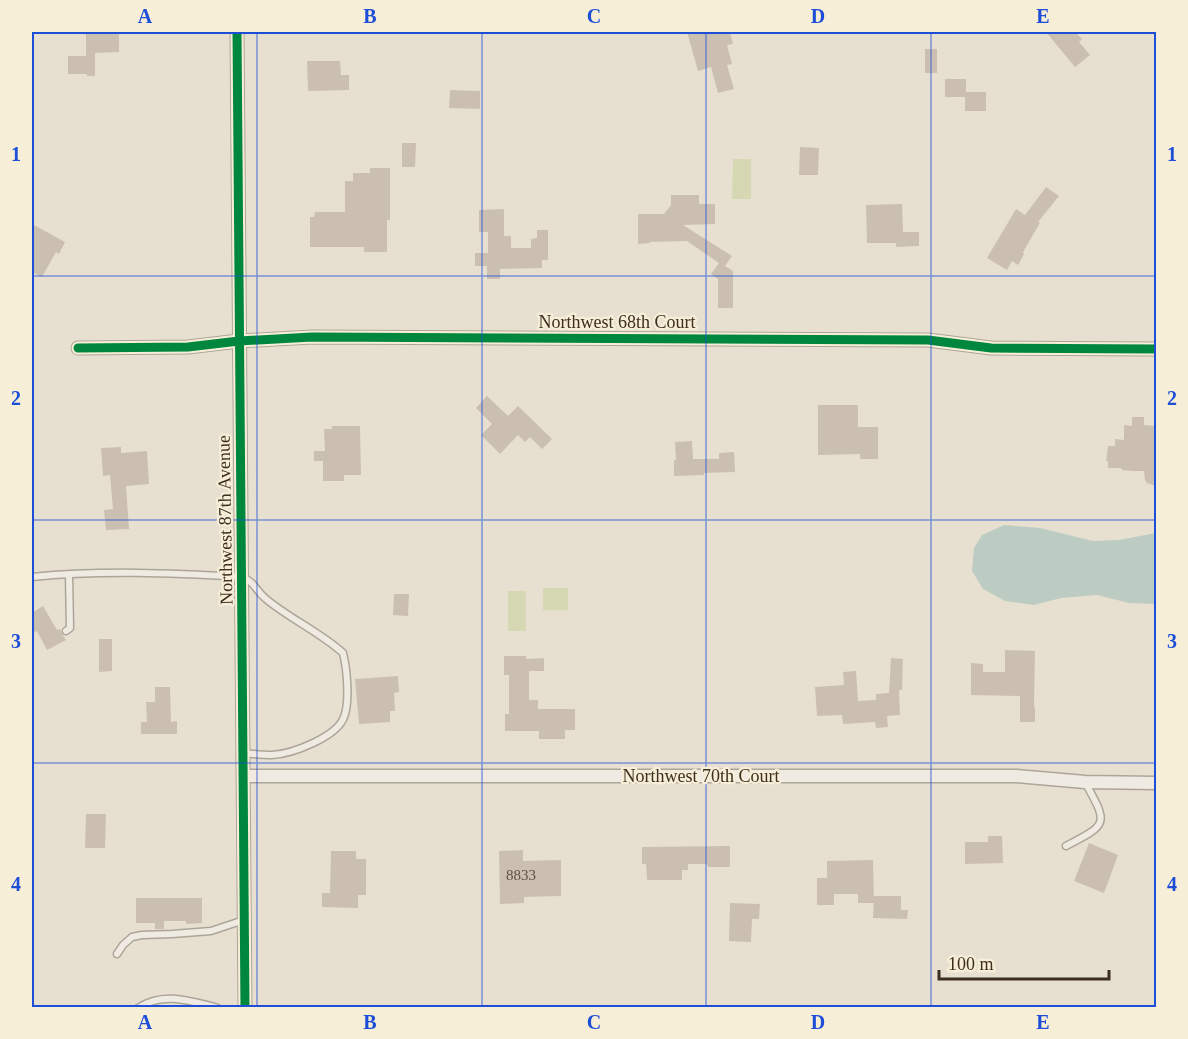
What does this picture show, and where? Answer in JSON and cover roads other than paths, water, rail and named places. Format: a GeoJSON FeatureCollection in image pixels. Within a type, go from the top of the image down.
{"type":"FeatureCollection","features":[{"type":"Feature","properties":{"kind":"street","name":"Northwest 87th Avenue"},"geometry":{"type":"LineString","coordinates":[[237,32],[245,1008]]}},
{"type":"Feature","properties":{"kind":"street","name":"Northwest 68th Court"},"geometry":{"type":"LineString","coordinates":[[78,348],[188,347],[239,341],[312,337],[928,340],[991,348],[1156,349]]}},
{"type":"Feature","properties":{"kind":"street","name":"Northwest 70th Court"},"geometry":{"type":"LineString","coordinates":[[244,776],[1016,776],[1085,782],[1156,783]]}},
{"type":"Feature","properties":{"kind":"lane"},"geometry":{"type":"LineString","coordinates":[[32,578],[69,574],[159,572],[242,577],[250,580],[264,597],[344,652],[346,710],[344,719],[338,728],[328,736],[285,753],[273,755],[244,753]]}},
{"type":"Feature","properties":{"kind":"lane"},"geometry":{"type":"LineString","coordinates":[[66,631],[70,628],[69,574]]}},
{"type":"Feature","properties":{"kind":"lane"},"geometry":{"type":"LineString","coordinates":[[1066,846],[1095,832],[1100,824],[1102,815],[1085,782]]}},
{"type":"Feature","properties":{"kind":"lane"},"geometry":{"type":"LineString","coordinates":[[117,954],[132,937],[211,931],[244,920]]}},
{"type":"Feature","properties":{"kind":"lane"},"geometry":{"type":"LineString","coordinates":[[138,1008],[154,1000],[181,999],[218,1008]]}}]}
